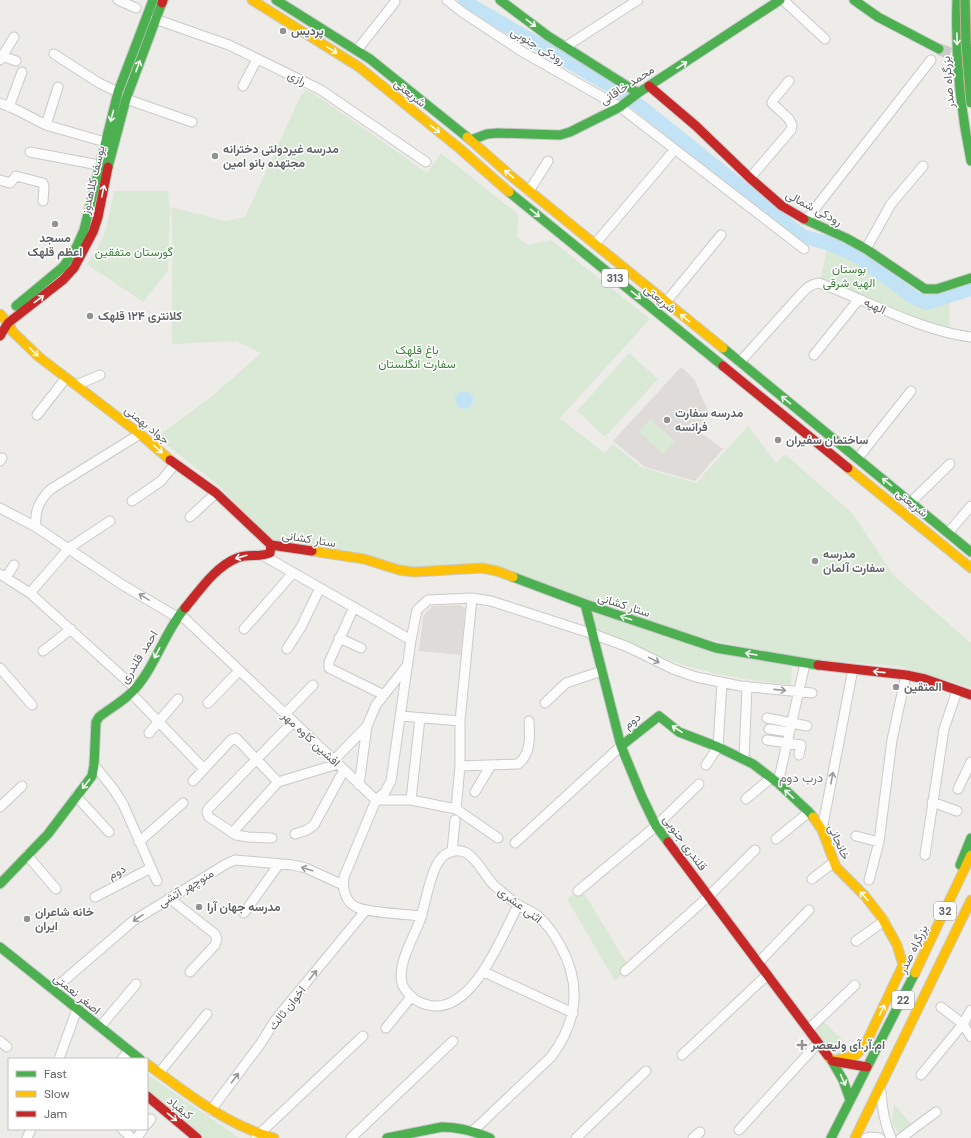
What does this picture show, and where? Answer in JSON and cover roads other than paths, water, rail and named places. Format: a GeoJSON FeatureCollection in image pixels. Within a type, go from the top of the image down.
{"type":"FeatureCollection","features":[{"type":"Feature","properties":{"kind":"main road","name":"شریعتی"},"geometry":{"type":"LineString","coordinates":[[252,0],[359,67],[459,148],[515,197],[971,568]]}},
{"type":"Feature","properties":{"kind":"main road","name":"شریعتی"},"geometry":{"type":"LineString","coordinates":[[276,0],[357,50],[386,71],[971,552]]}},
{"type":"Feature","properties":{"kind":"main road","name":"رودکی جنوبی"},"geometry":{"type":"LineString","coordinates":[[500,0],[564,47],[638,93]]}},
{"type":"Feature","properties":{"kind":"main road","name":"محمد خاقانی"},"geometry":{"type":"LineString","coordinates":[[459,148],[471,140],[487,134],[498,132],[551,135],[564,134],[620,106],[780,0]]}},
{"type":"Feature","properties":{"kind":"main road","name":"بزرگراه صدر"},"geometry":{"type":"LineString","coordinates":[[957,0],[957,66],[960,100],[971,161]]}},
{"type":"Feature","properties":{"kind":"main road"},"geometry":{"type":"LineString","coordinates":[[965,0],[966,50],[971,103]]}},
{"type":"Feature","properties":{"kind":"main road","name":"یوسف کلاهدوز"},"geometry":{"type":"LineString","coordinates":[[3,318],[63,280],[74,268],[83,253],[98,217],[108,165],[126,99],[155,19],[158,1]]}},
{"type":"Feature","properties":{"kind":"main road","name":"یوسف کلاهدوز"},"geometry":{"type":"LineString","coordinates":[[0,336],[3,318],[57,273],[70,257],[84,230],[89,216],[99,165],[118,92],[158,1]]}},
{"type":"Feature","properties":{"kind":"main road"},"geometry":{"type":"LineString","coordinates":[[860,2],[886,22],[939,49]]}},
{"type":"Feature","properties":{"kind":"main road","name":"رودکی شمالی"},"geometry":{"type":"LineString","coordinates":[[649,86],[696,126],[750,178],[782,206],[806,220],[846,238],[866,249],[925,290],[937,289],[971,278]]}},
{"type":"Feature","properties":{"kind":"main road","name":"جواد بهمنی"},"geometry":{"type":"LineString","coordinates":[[3,318],[13,332],[39,357],[140,434],[175,464],[216,493],[271,545]]}},
{"type":"Feature","properties":{"kind":"main road"},"geometry":{"type":"LineString","coordinates":[[264,556],[270,552],[272,548],[271,545]]}},
{"type":"Feature","properties":{"kind":"main road","name":"ستار کشانی"},"geometry":{"type":"LineString","coordinates":[[271,545],[364,559],[399,570],[414,572],[482,568],[497,571],[585,604],[716,648],[805,664],[906,675],[925,679],[971,695]]}},
{"type":"Feature","properties":{"kind":"main road","name":"احمد قلندری"},"geometry":{"type":"LineString","coordinates":[[0,884],[48,834],[92,776],[96,722],[99,717],[133,691],[143,678],[179,616],[224,565],[236,558],[246,555],[264,556]]}},
{"type":"Feature","properties":{"kind":"main road","name":"قلندری جنوبی"},"geometry":{"type":"LineString","coordinates":[[585,604],[621,746],[642,797],[656,826],[832,1061],[840,1073],[850,1100]]}},
{"type":"Feature","properties":{"kind":"main road","name":"خانجانی"},"geometry":{"type":"LineString","coordinates":[[659,716],[679,732],[718,747],[753,764],[809,812],[822,830],[836,867],[865,896],[884,921],[897,945],[903,965],[865,1045],[856,1055],[832,1061]]}},
{"type":"Feature","properties":{"kind":"main road","name":"دوم"},"geometry":{"type":"LineString","coordinates":[[621,746],[659,716]]}},
{"type":"Feature","properties":{"kind":"main road"},"geometry":{"type":"LineString","coordinates":[[919,966],[971,838]]}},
{"type":"Feature","properties":{"kind":"main road","name":"بزرگراه صدر"},"geometry":{"type":"LineString","coordinates":[[832,1138],[919,966],[971,855]]}},
{"type":"Feature","properties":{"kind":"main road","name":"22"},"geometry":{"type":"LineString","coordinates":[[832,1138],[921,967],[971,861]]}},
{"type":"Feature","properties":{"kind":"main road","name":"22"},"geometry":{"type":"LineString","coordinates":[[855,1138],[971,900]]}},
{"type":"Feature","properties":{"kind":"main road","name":"32"},"geometry":{"type":"LineString","coordinates":[[859,1138],[971,904]]}},
{"type":"Feature","properties":{"kind":"main road"},"geometry":{"type":"LineString","coordinates":[[936,976],[971,918]]}},
{"type":"Feature","properties":{"kind":"main road","name":"اصغر نعمتی"},"geometry":{"type":"LineString","coordinates":[[0,947],[139,1058]]}},
{"type":"Feature","properties":{"kind":"main road"},"geometry":{"type":"LineString","coordinates":[[832,1061],[867,1067]]}},
{"type":"Feature","properties":{"kind":"main road"},"geometry":{"type":"LineString","coordinates":[[148,1065],[211,1110],[238,1126],[257,1136],[274,1138]]}},
{"type":"Feature","properties":{"kind":"main road","name":"کیقباد"},"geometry":{"type":"LineString","coordinates":[[148,1097],[198,1138]]}},
{"type":"Feature","properties":{"kind":"main road"},"geometry":{"type":"LineString","coordinates":[[393,1137],[446,1126],[474,1130],[490,1138]]}},
{"type":"Feature","properties":{"kind":"street"},"geometry":{"type":"LineString","coordinates":[[118,0],[136,8]]}},
{"type":"Feature","properties":{"kind":"street","name":"رودکی جنوبی"},"geometry":{"type":"LineString","coordinates":[[447,0],[462,12],[521,51],[620,106]]}},
{"type":"Feature","properties":{"kind":"street"},"geometry":{"type":"LineString","coordinates":[[564,47],[638,0]]}},
{"type":"Feature","properties":{"kind":"street"},"geometry":{"type":"LineString","coordinates":[[784,0],[825,39]]}},
{"type":"Feature","properties":{"kind":"street"},"geometry":{"type":"LineString","coordinates":[[357,50],[395,2]]}},
{"type":"Feature","properties":{"kind":"street","name":"رازی"},"geometry":{"type":"LineString","coordinates":[[155,19],[229,45],[321,90],[426,162]]}},
{"type":"Feature","properties":{"kind":"street"},"geometry":{"type":"LineString","coordinates":[[14,37],[1,58],[16,61]]}},
{"type":"Feature","properties":{"kind":"street"},"geometry":{"type":"LineString","coordinates":[[54,54],[99,83],[118,92]]}},
{"type":"Feature","properties":{"kind":"street"},"geometry":{"type":"LineString","coordinates":[[243,86],[257,59]]}},
{"type":"Feature","properties":{"kind":"street"},"geometry":{"type":"LineString","coordinates":[[806,220],[931,60]]}},
{"type":"Feature","properties":{"kind":"street"},"geometry":{"type":"LineString","coordinates":[[22,72],[4,105],[46,125],[105,142]]}},
{"type":"Feature","properties":{"kind":"street"},"geometry":{"type":"LineString","coordinates":[[750,178],[791,130],[792,125],[789,119],[772,103],[789,81]]}},
{"type":"Feature","properties":{"kind":"street"},"geometry":{"type":"LineString","coordinates":[[46,125],[58,87]]}},
{"type":"Feature","properties":{"kind":"street"},"geometry":{"type":"LineString","coordinates":[[126,99],[192,122]]}},
{"type":"Feature","properties":{"kind":"street"},"geometry":{"type":"LineString","coordinates":[[620,106],[804,249]]}},
{"type":"Feature","properties":{"kind":"street"},"geometry":{"type":"LineString","coordinates":[[30,152],[99,165]]}},
{"type":"Feature","properties":{"kind":"street"},"geometry":{"type":"LineString","coordinates":[[595,244],[671,154]]}},
{"type":"Feature","properties":{"kind":"street"},"geometry":{"type":"LineString","coordinates":[[529,190],[548,161]]}},
{"type":"Feature","properties":{"kind":"street"},"geometry":{"type":"LineString","coordinates":[[866,249],[891,204],[923,166]]}},
{"type":"Feature","properties":{"kind":"street"},"geometry":{"type":"LineString","coordinates":[[0,180],[10,183],[16,176],[42,183],[44,187],[43,201]]}},
{"type":"Feature","properties":{"kind":"street"},"geometry":{"type":"LineString","coordinates":[[666,302],[721,235]]}},
{"type":"Feature","properties":{"kind":"street","name":"الهیه"},"geometry":{"type":"LineString","coordinates":[[740,362],[809,286],[819,283],[914,323],[968,337]]}},
{"type":"Feature","properties":{"kind":"street"},"geometry":{"type":"LineString","coordinates":[[814,355],[859,299]]}},
{"type":"Feature","properties":{"kind":"street"},"geometry":{"type":"LineString","coordinates":[[968,337],[971,343]]}},
{"type":"Feature","properties":{"kind":"street"},"geometry":{"type":"LineString","coordinates":[[76,386],[100,374]]}},
{"type":"Feature","properties":{"kind":"street"},"geometry":{"type":"LineString","coordinates":[[37,414],[66,378]]}},
{"type":"Feature","properties":{"kind":"street"},"geometry":{"type":"LineString","coordinates":[[858,458],[911,391]]}},
{"type":"Feature","properties":{"kind":"street"},"geometry":{"type":"LineString","coordinates":[[36,528],[35,518],[37,508],[40,501],[51,489],[140,434]]}},
{"type":"Feature","properties":{"kind":"street"},"geometry":{"type":"LineString","coordinates":[[132,501],[161,481],[175,464]]}},
{"type":"Feature","properties":{"kind":"street"},"geometry":{"type":"LineString","coordinates":[[911,502],[950,464]]}},
{"type":"Feature","properties":{"kind":"street"},"geometry":{"type":"LineString","coordinates":[[190,517],[216,493]]}},
{"type":"Feature","properties":{"kind":"street"},"geometry":{"type":"LineString","coordinates":[[948,533],[971,506]]}},
{"type":"Feature","properties":{"kind":"street","name":"افشین کاوه مهر"},"geometry":{"type":"LineString","coordinates":[[0,508],[69,548],[121,584],[179,616],[376,800]]}},
{"type":"Feature","properties":{"kind":"street"},"geometry":{"type":"LineString","coordinates":[[30,593],[69,548],[110,521]]}},
{"type":"Feature","properties":{"kind":"street"},"geometry":{"type":"LineString","coordinates":[[264,556],[411,640]]}},
{"type":"Feature","properties":{"kind":"street"},"geometry":{"type":"LineString","coordinates":[[14,565],[3,575],[30,593],[71,629],[133,691],[204,769]]}},
{"type":"Feature","properties":{"kind":"street"},"geometry":{"type":"LineString","coordinates":[[244,629],[293,573]]}},
{"type":"Feature","properties":{"kind":"street"},"geometry":{"type":"LineString","coordinates":[[287,649],[301,628],[320,588]]}},
{"type":"Feature","properties":{"kind":"street"},"geometry":{"type":"LineString","coordinates":[[456,809],[460,766],[460,721],[472,598]]}},
{"type":"Feature","properties":{"kind":"street"},"geometry":{"type":"LineString","coordinates":[[422,916],[366,910],[356,907],[350,903],[345,893],[343,884],[344,877],[376,800],[385,792],[391,781],[407,666],[417,610],[428,600],[472,598],[491,601],[593,634],[628,647],[673,669],[696,677],[747,686],[812,693]]}},
{"type":"Feature","properties":{"kind":"street"},"geometry":{"type":"LineString","coordinates":[[354,607],[329,662],[330,668],[384,695]]}},
{"type":"Feature","properties":{"kind":"street"},"geometry":{"type":"LineString","coordinates":[[43,650],[71,629]]}},
{"type":"Feature","properties":{"kind":"street"},"geometry":{"type":"LineString","coordinates":[[339,638],[361,648]]}},
{"type":"Feature","properties":{"kind":"street"},"geometry":{"type":"LineString","coordinates":[[746,799],[774,781],[789,732],[805,664]]}},
{"type":"Feature","properties":{"kind":"street"},"geometry":{"type":"LineString","coordinates":[[295,834],[307,830],[314,825],[338,765],[367,726],[376,705],[407,666]]}},
{"type":"Feature","properties":{"kind":"street"},"geometry":{"type":"LineString","coordinates":[[0,668],[32,705]]}},
{"type":"Feature","properties":{"kind":"street"},"geometry":{"type":"LineString","coordinates":[[822,830],[853,669]]}},
{"type":"Feature","properties":{"kind":"street"},"geometry":{"type":"LineString","coordinates":[[208,703],[239,671]]}},
{"type":"Feature","properties":{"kind":"street"},"geometry":{"type":"LineString","coordinates":[[545,703],[566,683],[602,671]]}},
{"type":"Feature","properties":{"kind":"street"},"geometry":{"type":"LineString","coordinates":[[869,880],[879,842],[892,740],[906,675]]}},
{"type":"Feature","properties":{"kind":"street"},"geometry":{"type":"LineString","coordinates":[[706,765],[718,747],[722,682]]}},
{"type":"Feature","properties":{"kind":"street"},"geometry":{"type":"LineString","coordinates":[[285,714],[313,685]]}},
{"type":"Feature","properties":{"kind":"street"},"geometry":{"type":"LineString","coordinates":[[744,760],[747,686]]}},
{"type":"Feature","properties":{"kind":"street"},"geometry":{"type":"LineString","coordinates":[[925,855],[944,729],[957,691]]}},
{"type":"Feature","properties":{"kind":"street"},"geometry":{"type":"LineString","coordinates":[[149,733],[178,699]]}},
{"type":"Feature","properties":{"kind":"street"},"geometry":{"type":"LineString","coordinates":[[401,716],[460,721]]}},
{"type":"Feature","properties":{"kind":"street"},"geometry":{"type":"LineString","coordinates":[[411,800],[420,718]]}},
{"type":"Feature","properties":{"kind":"street"},"geometry":{"type":"LineString","coordinates":[[767,718],[807,726]]}},
{"type":"Feature","properties":{"kind":"street"},"geometry":{"type":"LineString","coordinates":[[272,838],[248,837],[232,833],[209,817],[207,812],[208,809],[293,722]]}},
{"type":"Feature","properties":{"kind":"street"},"geometry":{"type":"LineString","coordinates":[[460,766],[518,764],[523,760],[527,751],[530,739],[529,722]]}},
{"type":"Feature","properties":{"kind":"street"},"geometry":{"type":"LineString","coordinates":[[359,785],[367,726]]}},
{"type":"Feature","properties":{"kind":"street"},"geometry":{"type":"LineString","coordinates":[[769,729],[789,732]]}},
{"type":"Feature","properties":{"kind":"street"},"geometry":{"type":"LineString","coordinates":[[193,781],[233,738],[239,740],[278,782]]}},
{"type":"Feature","properties":{"kind":"street"},"geometry":{"type":"LineString","coordinates":[[767,740],[801,745],[799,755]]}},
{"type":"Feature","properties":{"kind":"street"},"geometry":{"type":"LineString","coordinates":[[515,843],[621,746]]}},
{"type":"Feature","properties":{"kind":"street"},"geometry":{"type":"LineString","coordinates":[[958,789],[971,762]]}},
{"type":"Feature","properties":{"kind":"street"},"geometry":{"type":"LineString","coordinates":[[94,765],[118,795],[157,881]]}},
{"type":"Feature","properties":{"kind":"street"},"geometry":{"type":"LineString","coordinates":[[232,833],[278,782],[338,765]]}},
{"type":"Feature","properties":{"kind":"street"},"geometry":{"type":"LineString","coordinates":[[475,792],[491,765]]}},
{"type":"Feature","properties":{"kind":"street"},"geometry":{"type":"LineString","coordinates":[[578,891],[656,826],[700,784]]}},
{"type":"Feature","properties":{"kind":"street"},"geometry":{"type":"LineString","coordinates":[[0,807],[22,786]]}},
{"type":"Feature","properties":{"kind":"street"},"geometry":{"type":"LineString","coordinates":[[76,796],[109,832]]}},
{"type":"Feature","properties":{"kind":"street"},"geometry":{"type":"LineString","coordinates":[[376,800],[411,800],[456,809],[498,838]]}},
{"type":"Feature","properties":{"kind":"street"},"geometry":{"type":"LineString","coordinates":[[932,802],[958,811]]}},
{"type":"Feature","properties":{"kind":"street"},"geometry":{"type":"LineString","coordinates":[[140,842],[183,803]]}},
{"type":"Feature","properties":{"kind":"street"},"geometry":{"type":"LineString","coordinates":[[776,839],[809,812]]}},
{"type":"Feature","properties":{"kind":"street"},"geometry":{"type":"LineString","coordinates":[[455,820],[452,852],[440,858],[434,869],[422,916],[402,965],[400,976],[403,987],[411,997],[420,1004],[433,1007],[444,1006],[456,1001],[474,985],[484,972],[518,905]]}},
{"type":"Feature","properties":{"kind":"street"},"geometry":{"type":"LineString","coordinates":[[856,836],[879,842]]}},
{"type":"Feature","properties":{"kind":"street"},"geometry":{"type":"LineString","coordinates":[[625,971],[709,896],[755,850]]}},
{"type":"Feature","properties":{"kind":"street","name":"اثنی عشری"},"geometry":{"type":"LineString","coordinates":[[452,852],[460,851],[473,858],[479,863],[493,884],[518,905],[537,915],[548,926],[565,954],[571,969],[575,987],[572,1013],[568,1029],[551,1057],[474,1130]]}},
{"type":"Feature","properties":{"kind":"street"},"geometry":{"type":"LineString","coordinates":[[27,855],[56,889]]}},
{"type":"Feature","properties":{"kind":"street","name":"منوچهر آتشی"},"geometry":{"type":"LineString","coordinates":[[53,990],[133,921],[169,898],[235,860],[306,868],[343,884]]}},
{"type":"Feature","properties":{"kind":"street"},"geometry":{"type":"LineString","coordinates":[[812,879],[834,862]]}},
{"type":"Feature","properties":{"kind":"street"},"geometry":{"type":"LineString","coordinates":[[244,913],[278,864]]}},
{"type":"Feature","properties":{"kind":"street","name":"دوم"},"geometry":{"type":"LineString","coordinates":[[95,897],[151,868]]}},
{"type":"Feature","properties":{"kind":"street"},"geometry":{"type":"LineString","coordinates":[[169,898],[215,934],[218,939],[215,945],[190,972]]}},
{"type":"Feature","properties":{"kind":"street","name":"اخوان ثالث"},"geometry":{"type":"LineString","coordinates":[[211,1110],[261,1043],[276,1020],[366,910]]}},
{"type":"Feature","properties":{"kind":"street"},"geometry":{"type":"LineString","coordinates":[[758,963],[809,910]]}},
{"type":"Feature","properties":{"kind":"street"},"geometry":{"type":"LineString","coordinates":[[856,941],[884,921]]}},
{"type":"Feature","properties":{"kind":"street"},"geometry":{"type":"LineString","coordinates":[[484,972],[572,1013]]}},
{"type":"Feature","properties":{"kind":"street"},"geometry":{"type":"LineString","coordinates":[[682,1055],[767,975]]}},
{"type":"Feature","properties":{"kind":"street"},"geometry":{"type":"LineString","coordinates":[[100,1027],[136,984]]}},
{"type":"Feature","properties":{"kind":"street"},"geometry":{"type":"LineString","coordinates":[[808,1030],[855,985]]}},
{"type":"Feature","properties":{"kind":"street"},"geometry":{"type":"LineString","coordinates":[[386,1028],[411,997]]}},
{"type":"Feature","properties":{"kind":"street"},"geometry":{"type":"LineString","coordinates":[[941,1007],[963,1024],[971,1037]]}},
{"type":"Feature","properties":{"kind":"street"},"geometry":{"type":"LineString","coordinates":[[59,1058],[77,1009]]}},
{"type":"Feature","properties":{"kind":"street"},"geometry":{"type":"LineString","coordinates":[[921,1075],[963,1024],[971,1010]]}},
{"type":"Feature","properties":{"kind":"street"},"geometry":{"type":"LineString","coordinates":[[159,1073],[207,1014]]}},
{"type":"Feature","properties":{"kind":"street"},"geometry":{"type":"LineString","coordinates":[[257,1136],[363,1036]]}},
{"type":"Feature","properties":{"kind":"street"},"geometry":{"type":"LineString","coordinates":[[351,1138],[453,1042]]}},
{"type":"Feature","properties":{"kind":"street"},"geometry":{"type":"LineString","coordinates":[[739,1130],[818,1043]]}},
{"type":"Feature","properties":{"kind":"street"},"geometry":{"type":"LineString","coordinates":[[123,1058],[129,1051]]}},
{"type":"Feature","properties":{"kind":"street"},"geometry":{"type":"LineString","coordinates":[[576,1138],[646,1071]]}},
{"type":"Feature","properties":{"kind":"street"},"geometry":{"type":"LineString","coordinates":[[880,1092],[884,1124],[891,1138]]}},
{"type":"Feature","properties":{"kind":"street"},"geometry":{"type":"LineString","coordinates":[[901,1138],[936,1112]]}},
{"type":"Feature","properties":{"kind":"street"},"geometry":{"type":"LineString","coordinates":[[123,1130],[132,1138]]}},
{"type":"Feature","properties":{"kind":"street"},"geometry":{"type":"LineString","coordinates":[[866,1138],[880,1138]]}},
{"type":"Feature","properties":{"kind":"water"},"geometry":{"type":"Polygon","coordinates":[[[460,391],[468,391],[473,396],[471,407],[468,409],[460,409],[455,404],[455,396],[460,391]]]}},
{"type":"Feature","properties":{"kind":"waterway"},"geometry":{"type":"LineString","coordinates":[[465,0],[472,6],[614,88],[640,106],[802,236],[827,243],[856,255],[913,297],[926,303],[971,289]]}},
{"type":"Feature","properties":{"kind":"tunnel"},"geometry":{"type":"LineString","coordinates":[[939,49],[964,59]]}},
{"type":"Feature","properties":{"kind":"place","name":"پردیس"},"geometry":{"type":"Point","coordinates":[283,31]}},
{"type":"Feature","properties":{"kind":"place","name":"مدرسه غیردولتی دخترانه مجتهده بانو امین"},"geometry":{"type":"Point","coordinates":[215,156]}},
{"type":"Feature","properties":{"kind":"place","name":"مسجد اعظم قلهک"},"geometry":{"type":"Point","coordinates":[55,224]}},
{"type":"Feature","properties":{"kind":"place","name":"کلانتری ۱۲۴ قلهک"},"geometry":{"type":"Point","coordinates":[90,316]}},
{"type":"Feature","properties":{"kind":"place","name":"مدرسه سفارت فرانسه"},"geometry":{"type":"Point","coordinates":[667,420]}},
{"type":"Feature","properties":{"kind":"place","name":"ساختمان سفیران"},"geometry":{"type":"Point","coordinates":[778,440]}},
{"type":"Feature","properties":{"kind":"place","name":"مدرسه سفارت آلمان"},"geometry":{"type":"Point","coordinates":[815,561]}},
{"type":"Feature","properties":{"kind":"place","name":"المتقین"},"geometry":{"type":"Point","coordinates":[896,687]}},
{"type":"Feature","properties":{"kind":"place","name":"مدرسه جهان آرا"},"geometry":{"type":"Point","coordinates":[199,907]}},
{"type":"Feature","properties":{"kind":"place","name":"خانه شاعران ایران"},"geometry":{"type":"Point","coordinates":[27,919]}},
{"type":"Feature","properties":{"kind":"place","name":"ام.آر.آی ولیعصر"},"geometry":{"type":"Point","coordinates":[802,1045]}},
{"type":"Feature","properties":{"kind":"district","name":"درب دوم"},"geometry":{"type":"Point","coordinates":[801,777]}},
{"type":"Feature","properties":{"kind":"park label","name":"گورستان متفقین"},"geometry":{"type":"Point","coordinates":[134,252]}},
{"type":"Feature","properties":{"kind":"park label","name":"بوستان الهیه شرقی"},"geometry":{"type":"Point","coordinates":[849,276]}},
{"type":"Feature","properties":{"kind":"park label","name":"باغ قلهک سفارت انگلستان"},"geometry":{"type":"Point","coordinates":[417,357]}}]}
